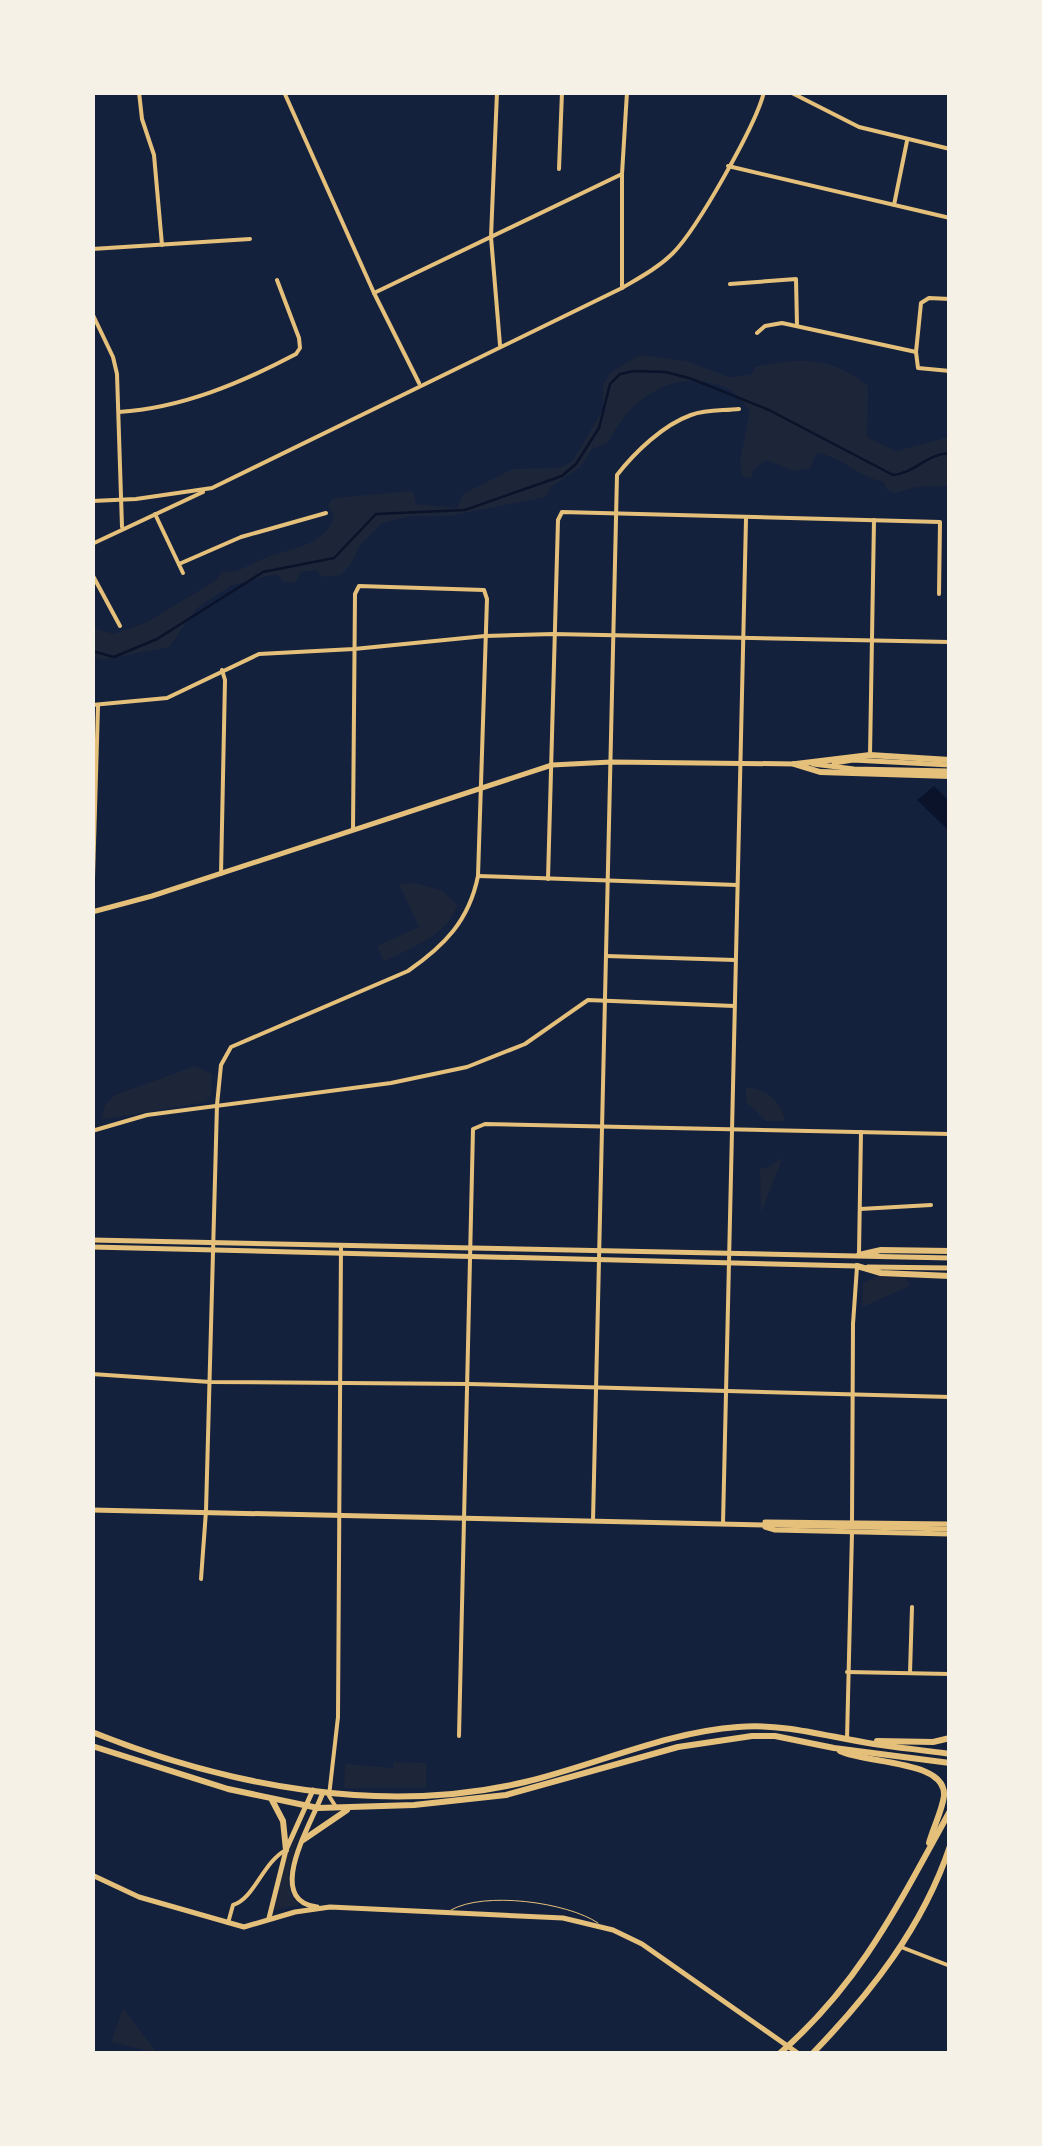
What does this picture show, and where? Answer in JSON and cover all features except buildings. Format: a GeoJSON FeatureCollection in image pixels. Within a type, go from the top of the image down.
{"type":"FeatureCollection","features":[{"type":"Feature","properties":{"kind":"main road"},"geometry":{"type":"LineString","coordinates":[[794,764],[870,756],[950,768]]}},
{"type":"Feature","properties":{"kind":"main road"},"geometry":{"type":"LineString","coordinates":[[794,764],[820,772],[950,768]]}},
{"type":"Feature","properties":{"kind":"main road"},"geometry":{"type":"LineString","coordinates":[[859,1256],[882,1250],[950,1254]]}},
{"type":"Feature","properties":{"kind":"main road"},"geometry":{"type":"LineString","coordinates":[[857,1266],[881,1273],[950,1276]]}},
{"type":"Feature","properties":{"kind":"main road"},"geometry":{"type":"LineString","coordinates":[[92,1746],[197,1780],[308,1807],[323,1798],[504,1787],[700,1732],[734,1727],[782,1727],[950,1754]]}},
{"type":"Feature","properties":{"kind":"main road"},"geometry":{"type":"LineString","coordinates":[[92,1732],[204,1770],[313,1790],[339,1808],[449,1802],[526,1792],[678,1748],[730,1738],[776,1736],[950,1763]]}},
{"type":"Feature","properties":{"kind":"main road"},"geometry":{"type":"LineString","coordinates":[[860,1742],[933,1742],[950,1738]]}},
{"type":"Feature","properties":{"kind":"main road"},"geometry":{"type":"LineString","coordinates":[[834,1748],[859,1760],[923,1769],[936,1776],[944,1799],[925,1856]]}},
{"type":"Feature","properties":{"kind":"main road"},"geometry":{"type":"LineString","coordinates":[[271,1800],[283,1821],[286,1850]]}},
{"type":"Feature","properties":{"kind":"main road"},"geometry":{"type":"LineString","coordinates":[[303,1840],[350,1808]]}},
{"type":"Feature","properties":{"kind":"main road"},"geometry":{"type":"LineString","coordinates":[[780,2054],[854,1977],[886,1929],[950,1811]]}},
{"type":"Feature","properties":{"kind":"main road"},"geometry":{"type":"LineString","coordinates":[[812,2054],[856,2008],[901,1947],[948,1851]]}},
{"type":"Feature","properties":{"kind":"street"},"geometry":{"type":"LineString","coordinates":[[139,92],[142,119],[154,155],[162,244]]}},
{"type":"Feature","properties":{"kind":"street"},"geometry":{"type":"LineString","coordinates":[[284,92],[374,294],[420,384]]}},
{"type":"Feature","properties":{"kind":"street"},"geometry":{"type":"LineString","coordinates":[[497,92],[491,237],[500,345]]}},
{"type":"Feature","properties":{"kind":"street"},"geometry":{"type":"LineString","coordinates":[[560,169],[562,92]]}},
{"type":"Feature","properties":{"kind":"street"},"geometry":{"type":"LineString","coordinates":[[622,288],[627,92]]}},
{"type":"Feature","properties":{"kind":"street"},"geometry":{"type":"LineString","coordinates":[[92,544],[622,288],[651,270],[680,245],[743,141],[764,92]]}},
{"type":"Feature","properties":{"kind":"street"},"geometry":{"type":"LineString","coordinates":[[790,92],[859,127],[950,149]]}},
{"type":"Feature","properties":{"kind":"street"},"geometry":{"type":"LineString","coordinates":[[894,205],[907,139]]}},
{"type":"Feature","properties":{"kind":"street"},"geometry":{"type":"LineString","coordinates":[[728,166],[950,218]]}},
{"type":"Feature","properties":{"kind":"street"},"geometry":{"type":"LineString","coordinates":[[374,294],[622,174]]}},
{"type":"Feature","properties":{"kind":"street"},"geometry":{"type":"LineString","coordinates":[[92,249],[250,239]]}},
{"type":"Feature","properties":{"kind":"street"},"geometry":{"type":"LineString","coordinates":[[119,412],[157,408],[206,395],[296,354],[299,338],[277,280]]}},
{"type":"Feature","properties":{"kind":"street"},"geometry":{"type":"LineString","coordinates":[[730,284],[796,280],[797,326]]}},
{"type":"Feature","properties":{"kind":"street"},"geometry":{"type":"LineString","coordinates":[[950,300],[929,298],[921,303],[916,352],[918,368],[950,371]]}},
{"type":"Feature","properties":{"kind":"street"},"geometry":{"type":"LineString","coordinates":[[92,313],[115,365],[122,527]]}},
{"type":"Feature","properties":{"kind":"street"},"geometry":{"type":"LineString","coordinates":[[756,333],[765,326],[782,323],[916,352]]}},
{"type":"Feature","properties":{"kind":"street"},"geometry":{"type":"LineString","coordinates":[[593,1521],[617,474],[630,458],[689,416],[739,409]]}},
{"type":"Feature","properties":{"kind":"street"},"geometry":{"type":"LineString","coordinates":[[92,501],[212,488]]}},
{"type":"Feature","properties":{"kind":"street"},"geometry":{"type":"LineString","coordinates":[[548,878],[553,634],[558,520],[562,512],[940,522],[939,594]]}},
{"type":"Feature","properties":{"kind":"street"},"geometry":{"type":"LineString","coordinates":[[154,513],[183,572]]}},
{"type":"Feature","properties":{"kind":"street"},"geometry":{"type":"LineString","coordinates":[[179,564],[242,538],[326,513]]}},
{"type":"Feature","properties":{"kind":"street"},"geometry":{"type":"LineString","coordinates":[[723,1524],[746,519]]}},
{"type":"Feature","properties":{"kind":"street"},"geometry":{"type":"LineString","coordinates":[[870,756],[874,520]]}},
{"type":"Feature","properties":{"kind":"street"},"geometry":{"type":"LineString","coordinates":[[92,574],[120,626]]}},
{"type":"Feature","properties":{"kind":"street"},"geometry":{"type":"LineString","coordinates":[[201,1579],[216,1105],[221,1065],[230,1047],[408,971],[433,953],[459,926],[474,898],[478,876],[487,600],[484,590],[359,586],[355,594],[353,830]]}},
{"type":"Feature","properties":{"kind":"street"},"geometry":{"type":"LineString","coordinates":[[950,642],[485,636],[354,650],[259,654],[167,698],[95,705],[92,912],[221,874],[552,765],[611,762],[950,768]]}},
{"type":"Feature","properties":{"kind":"street"},"geometry":{"type":"LineString","coordinates":[[221,874],[226,680],[222,670]]}},
{"type":"Feature","properties":{"kind":"street"},"geometry":{"type":"LineString","coordinates":[[826,765],[853,760],[950,768]]}},
{"type":"Feature","properties":{"kind":"street"},"geometry":{"type":"LineString","coordinates":[[478,876],[737,885]]}},
{"type":"Feature","properties":{"kind":"street"},"geometry":{"type":"LineString","coordinates":[[606,956],[735,960]]}},
{"type":"Feature","properties":{"kind":"street"},"geometry":{"type":"LineString","coordinates":[[92,1131],[114,1122],[391,1083],[467,1067],[525,1044],[588,1000],[734,1006]]}},
{"type":"Feature","properties":{"kind":"street"},"geometry":{"type":"LineString","coordinates":[[459,1736],[473,1129],[481,1124],[950,1134]]}},
{"type":"Feature","properties":{"kind":"street"},"geometry":{"type":"LineString","coordinates":[[92,1244],[729,1258],[859,1256],[861,1132]]}},
{"type":"Feature","properties":{"kind":"street"},"geometry":{"type":"LineString","coordinates":[[860,1209],[930,1206]]}},
{"type":"Feature","properties":{"kind":"street"},"geometry":{"type":"LineString","coordinates":[[341,1249],[338,1717],[323,1798],[292,1871],[295,1894],[305,1905],[563,1918],[605,1928],[642,1944],[799,2054]]}},
{"type":"Feature","properties":{"kind":"street"},"geometry":{"type":"LineString","coordinates":[[729,1258],[950,1268]]}},
{"type":"Feature","properties":{"kind":"street"},"geometry":{"type":"LineString","coordinates":[[852,1522],[857,1266]]}},
{"type":"Feature","properties":{"kind":"street"},"geometry":{"type":"LineString","coordinates":[[92,1374],[210,1382],[469,1384],[950,1398]]}},
{"type":"Feature","properties":{"kind":"street"},"geometry":{"type":"LineString","coordinates":[[92,1510],[950,1529]]}},
{"type":"Feature","properties":{"kind":"street"},"geometry":{"type":"LineString","coordinates":[[757,1524],[775,1520],[894,1523],[950,1529]]}},
{"type":"Feature","properties":{"kind":"street"},"geometry":{"type":"LineString","coordinates":[[894,1523],[894,1533]]}},
{"type":"Feature","properties":{"kind":"street"},"geometry":{"type":"LineString","coordinates":[[757,1524],[774,1530],[894,1533],[950,1529]]}},
{"type":"Feature","properties":{"kind":"street"},"geometry":{"type":"LineString","coordinates":[[847,1739],[852,1532]]}},
{"type":"Feature","properties":{"kind":"street"},"geometry":{"type":"LineString","coordinates":[[910,1673],[912,1607]]}},
{"type":"Feature","properties":{"kind":"street"},"geometry":{"type":"LineString","coordinates":[[848,1672],[950,1674]]}},
{"type":"Feature","properties":{"kind":"street"},"geometry":{"type":"LineString","coordinates":[[268,1918],[286,1850],[313,1790]]}},
{"type":"Feature","properties":{"kind":"street"},"geometry":{"type":"LineString","coordinates":[[323,1798],[339,1808]]}},
{"type":"Feature","properties":{"kind":"street"},"geometry":{"type":"LineString","coordinates":[[228,1923],[234,1905],[245,1900],[270,1861],[286,1850]]}},
{"type":"Feature","properties":{"kind":"street"},"geometry":{"type":"LineString","coordinates":[[92,1875],[139,1897],[244,1927],[268,1918],[330,1907]]}},
{"type":"Feature","properties":{"kind":"street"},"geometry":{"type":"LineString","coordinates":[[901,1947],[950,1966]]}},
{"type":"Feature","properties":{"kind":"lane"},"geometry":{"type":"LineString","coordinates":[[449,1911],[468,1902],[559,1906],[583,1913],[605,1928]]}},
{"type":"Feature","properties":{"kind":"shaded area"},"geometry":{"type":"Polygon","coordinates":[[[640,355],[686,361],[729,377],[751,375],[755,367],[786,362],[814,362],[841,369],[868,386],[867,437],[896,451],[949,437],[949,486],[916,487],[895,493],[886,489],[884,482],[817,453],[810,468],[794,471],[766,460],[754,469],[751,479],[742,476],[740,461],[750,411],[728,389],[691,381],[673,383],[642,399],[617,426],[608,443],[592,449],[580,467],[550,488],[546,497],[449,516],[410,516],[382,523],[360,545],[341,575],[323,577],[316,570],[301,572],[295,583],[284,582],[276,574],[232,585],[197,608],[169,647],[103,660],[93,657],[93,628],[114,634],[147,622],[215,581],[222,572],[240,569],[315,540],[334,517],[328,505],[333,498],[413,491],[416,504],[457,508],[463,494],[513,469],[559,468],[573,461],[603,409],[603,384],[611,372],[640,355]]]}},
{"type":"Feature","properties":{"kind":"shaded area"},"geometry":{"type":"Polygon","coordinates":[[[934,786],[949,801],[949,831],[917,800],[934,786]]]}},
{"type":"Feature","properties":{"kind":"shaded area"},"geometry":{"type":"Polygon","coordinates":[[[415,883],[443,891],[457,905],[453,916],[437,933],[384,961],[377,946],[419,927],[399,884],[415,883]]]}},
{"type":"Feature","properties":{"kind":"shaded area"},"geometry":{"type":"Polygon","coordinates":[[[195,1066],[212,1074],[211,1096],[206,1102],[101,1120],[105,1105],[115,1095],[195,1066]]]}},
{"type":"Feature","properties":{"kind":"shaded area"},"geometry":{"type":"Polygon","coordinates":[[[746,1087],[772,1097],[785,1121],[766,1121],[746,1102],[746,1087]]]}},
{"type":"Feature","properties":{"kind":"shaded area"},"geometry":{"type":"Polygon","coordinates":[[[783,1157],[761,1213],[760,1168],[767,1168],[783,1157]]]}},
{"type":"Feature","properties":{"kind":"shaded area"},"geometry":{"type":"Polygon","coordinates":[[[878,1275],[905,1277],[910,1286],[862,1307],[863,1283],[878,1275]]]}},
{"type":"Feature","properties":{"kind":"shaded area"},"geometry":{"type":"Polygon","coordinates":[[[394,1762],[426,1763],[426,1788],[344,1788],[345,1764],[393,1768],[394,1762]]]}},
{"type":"Feature","properties":{"kind":"shaded area"},"geometry":{"type":"Polygon","coordinates":[[[298,1835],[289,1880],[299,1905],[274,1910],[288,1851],[298,1835]]]}},
{"type":"Feature","properties":{"kind":"shaded area"},"geometry":{"type":"Polygon","coordinates":[[[123,2008],[157,2053],[111,2042],[123,2008]]]}},
{"type":"Feature","properties":{"kind":"waterway"},"geometry":{"type":"LineString","coordinates":[[92,651],[114,657],[157,639],[263,572],[334,558],[376,514],[465,510],[562,476],[576,464],[599,428],[610,384],[620,374],[666,372],[692,379],[769,410],[893,475],[950,453]]}}]}
